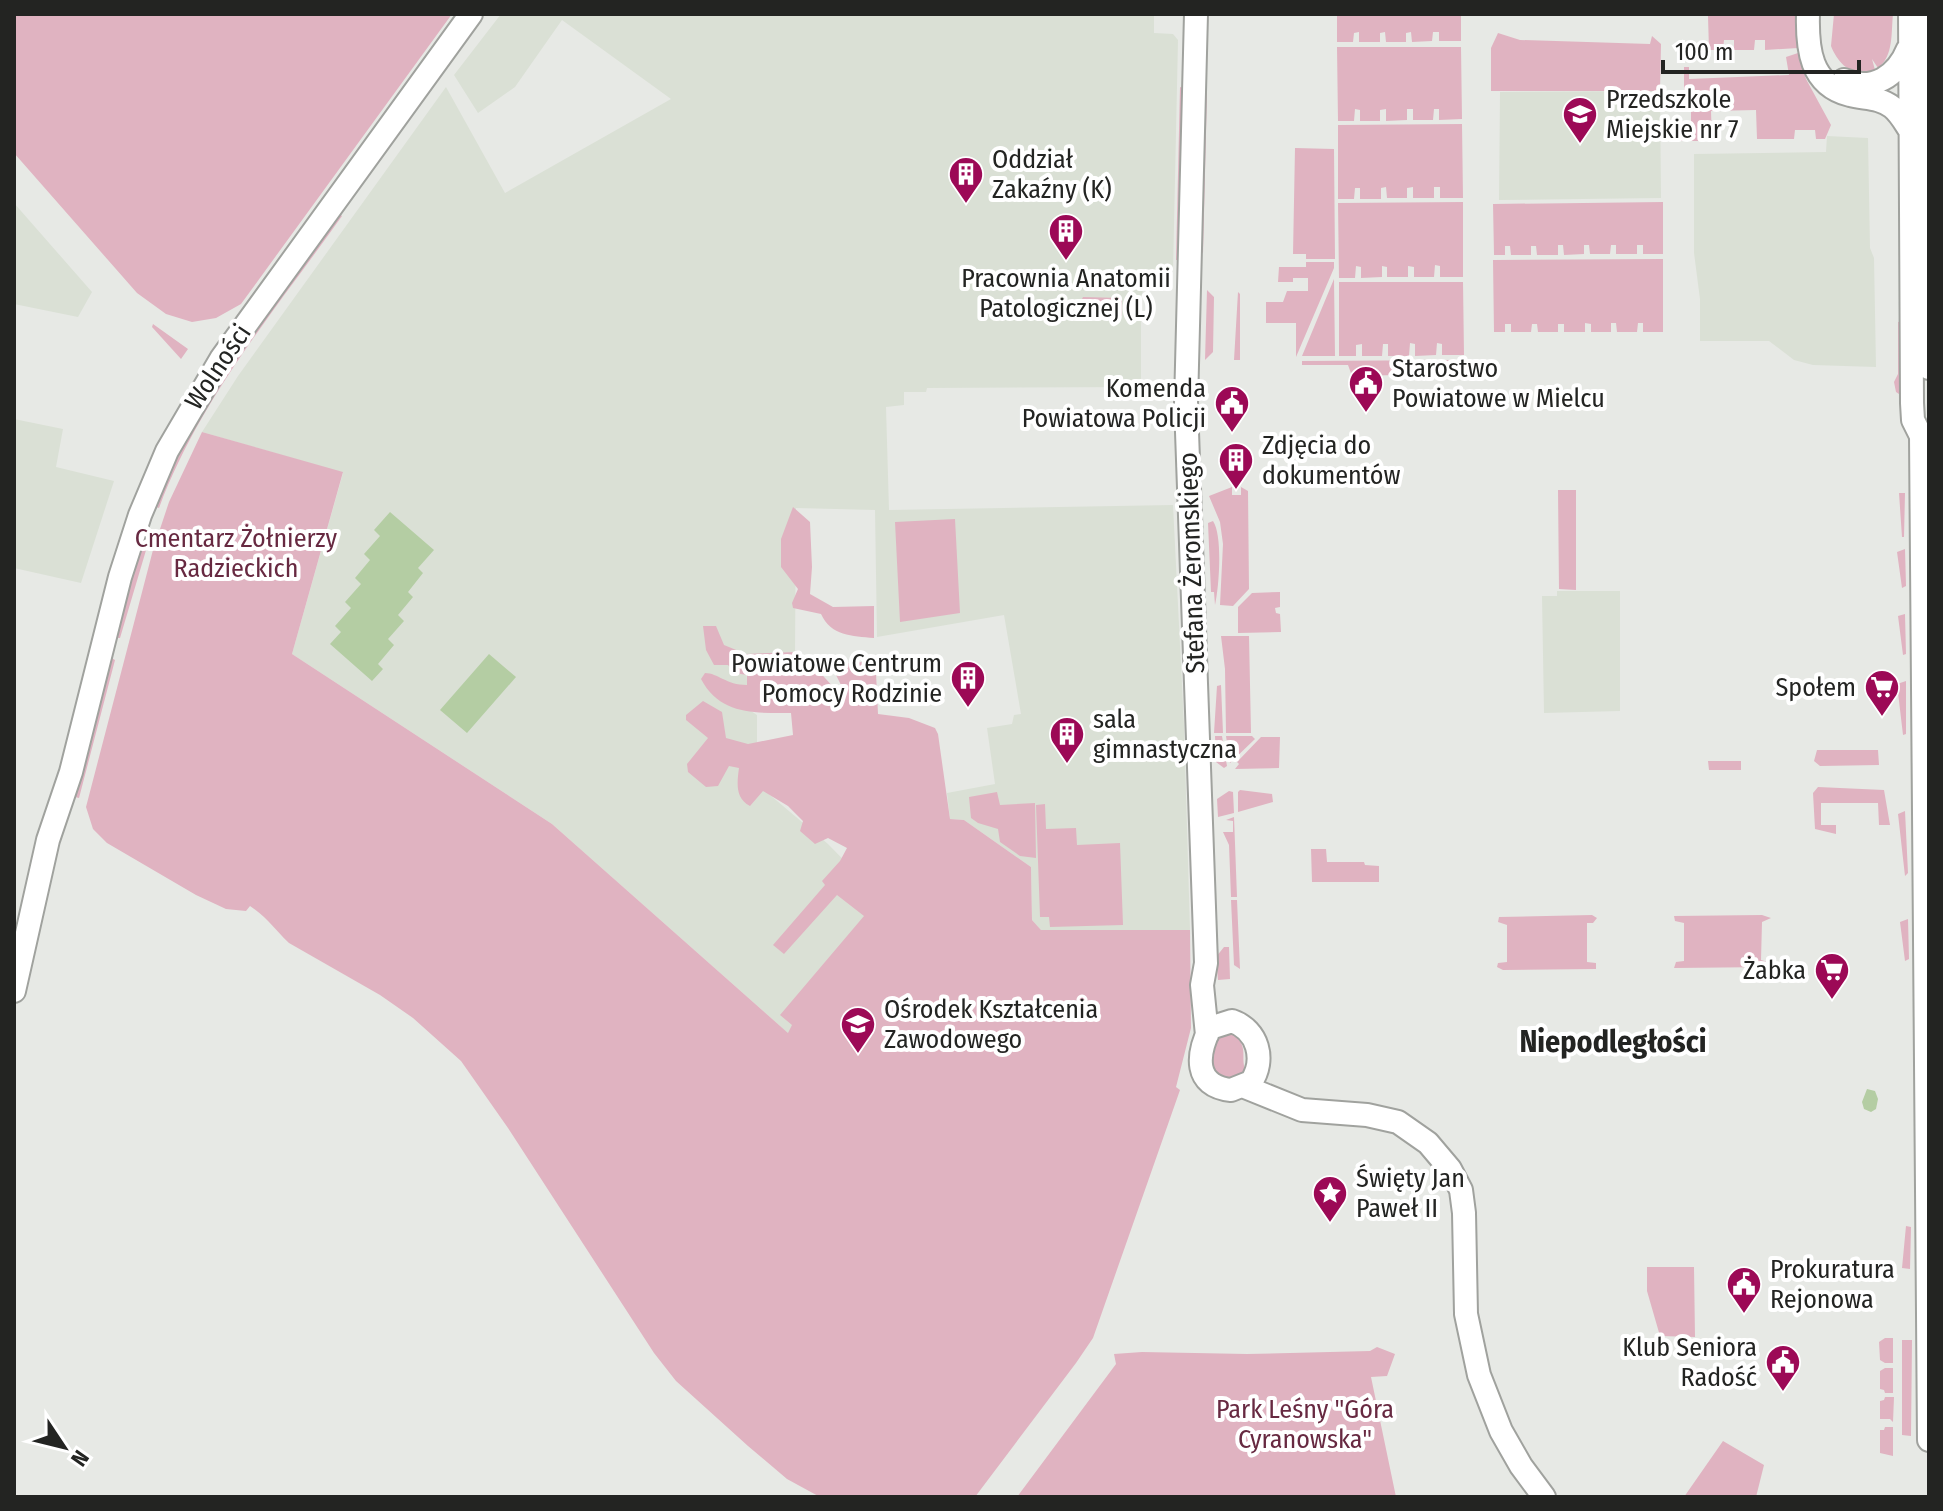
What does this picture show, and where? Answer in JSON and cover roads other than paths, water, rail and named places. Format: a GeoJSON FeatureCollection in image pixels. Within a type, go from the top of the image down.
{"type":"FeatureCollection","features":[{"type":"Feature","properties":{"kind":"street","name":"Wolności"},"geometry":{"type":"LineString","coordinates":[[14,991],[48,840],[71,772],[126,556],[152,483],[179,427],[256,311],[471,14]]}},
{"type":"Feature","properties":{"kind":"street"},"geometry":{"type":"LineString","coordinates":[[1808,14],[1809,57],[1826,83],[1849,95],[1887,104],[1923,136]]}},
{"type":"Feature","properties":{"kind":"street"},"geometry":{"type":"LineString","coordinates":[[1821,14],[1822,55],[1829,67],[1849,82],[1867,84],[1887,77],[1903,62],[1922,51]]}},
{"type":"Feature","properties":{"kind":"street"},"geometry":{"type":"LineString","coordinates":[[1910,14],[1922,51]]}},
{"type":"Feature","properties":{"kind":"street"},"geometry":{"type":"LineString","coordinates":[[1928,14],[1922,51],[1929,368]]}},
{"type":"Feature","properties":{"kind":"street","name":"Stefana Żeromskiego"},"geometry":{"type":"LineString","coordinates":[[1194,16],[1186,404],[1206,963],[1202,985],[1207,1035]]}},
{"type":"Feature","properties":{"kind":"street"},"geometry":{"type":"LineString","coordinates":[[1923,136],[1912,403],[1913,420],[1925,426],[1929,1440]]}},
{"type":"Feature","properties":{"kind":"street","name":"Wolności"},"geometry":{"type":"LineString","coordinates":[[14,1010],[33,954],[50,884],[71,772]]}},
{"type":"Feature","properties":{"kind":"street","name":"Stefana Żeromskiego"},"geometry":{"type":"LineString","coordinates":[[1206,963],[1220,1005],[1232,1021]]}},
{"type":"Feature","properties":{"kind":"street"},"geometry":{"type":"LineString","coordinates":[[1245,1087],[1259,1068],[1256,1042],[1245,1027],[1232,1021],[1214,1025],[1199,1055],[1204,1074],[1211,1082],[1224,1089],[1245,1087],[1302,1110],[1376,1116],[1398,1122],[1420,1135],[1443,1160],[1461,1190],[1466,1314],[1479,1375],[1501,1431],[1544,1497]]}},
{"type":"Feature","properties":{"kind":"street"},"geometry":{"type":"LineString","coordinates":[[1259,1068],[1277,1084],[1322,1104],[1329,1111]]}},
{"type":"Feature","properties":{"kind":"place","name":"Przedszkole Miejskie nr 7"},"geometry":{"type":"Point","coordinates":[1580,145]}},
{"type":"Feature","properties":{"kind":"place","name":"Oddział Zakaźny (K)"},"geometry":{"type":"Point","coordinates":[966,205]}},
{"type":"Feature","properties":{"kind":"place","name":"Pracownia Anatomii Patologicznej (L)"},"geometry":{"type":"Point","coordinates":[1066,262]}},
{"type":"Feature","properties":{"kind":"place","name":"Starostwo Powiatowe w Mielcu"},"geometry":{"type":"Point","coordinates":[1366,414]}},
{"type":"Feature","properties":{"kind":"place","name":"Komenda Powiatowa Policji"},"geometry":{"type":"Point","coordinates":[1232,434]}},
{"type":"Feature","properties":{"kind":"place","name":"Zdjęcia do dokumentów"},"geometry":{"type":"Point","coordinates":[1236,491]}},
{"type":"Feature","properties":{"kind":"place","name":"Powiatowe Centrum Pomocy Rodzinie"},"geometry":{"type":"Point","coordinates":[968,709]}},
{"type":"Feature","properties":{"kind":"place","name":"Społem"},"geometry":{"type":"Point","coordinates":[1882,718]}},
{"type":"Feature","properties":{"kind":"place","name":"sala gimnastyczna"},"geometry":{"type":"Point","coordinates":[1067,765]}},
{"type":"Feature","properties":{"kind":"place","name":"Żabka"},"geometry":{"type":"Point","coordinates":[1832,1001]}},
{"type":"Feature","properties":{"kind":"place","name":"Ośrodek Kształcenia Zawodowego"},"geometry":{"type":"Point","coordinates":[858,1055]}},
{"type":"Feature","properties":{"kind":"place","name":"Święty Jan Paweł II"},"geometry":{"type":"Point","coordinates":[1330,1224]}},
{"type":"Feature","properties":{"kind":"place","name":"Prokuratura Rejonowa"},"geometry":{"type":"Point","coordinates":[1744,1315]}},
{"type":"Feature","properties":{"kind":"place","name":"Klub Seniora Radość"},"geometry":{"type":"Point","coordinates":[1783,1393]}},
{"type":"Feature","properties":{"kind":"district","name":"Niepodległości"},"geometry":{"type":"Point","coordinates":[1613,1042]}},
{"type":"Feature","properties":{"kind":"park label","name":"Cmentarz Żołnierzy Radzieckich"},"geometry":{"type":"Point","coordinates":[236,553]}},
{"type":"Feature","properties":{"kind":"park label","name":"Park Leśny \"Góra Cyranowska\""},"geometry":{"type":"Point","coordinates":[1305,1424]}}]}
